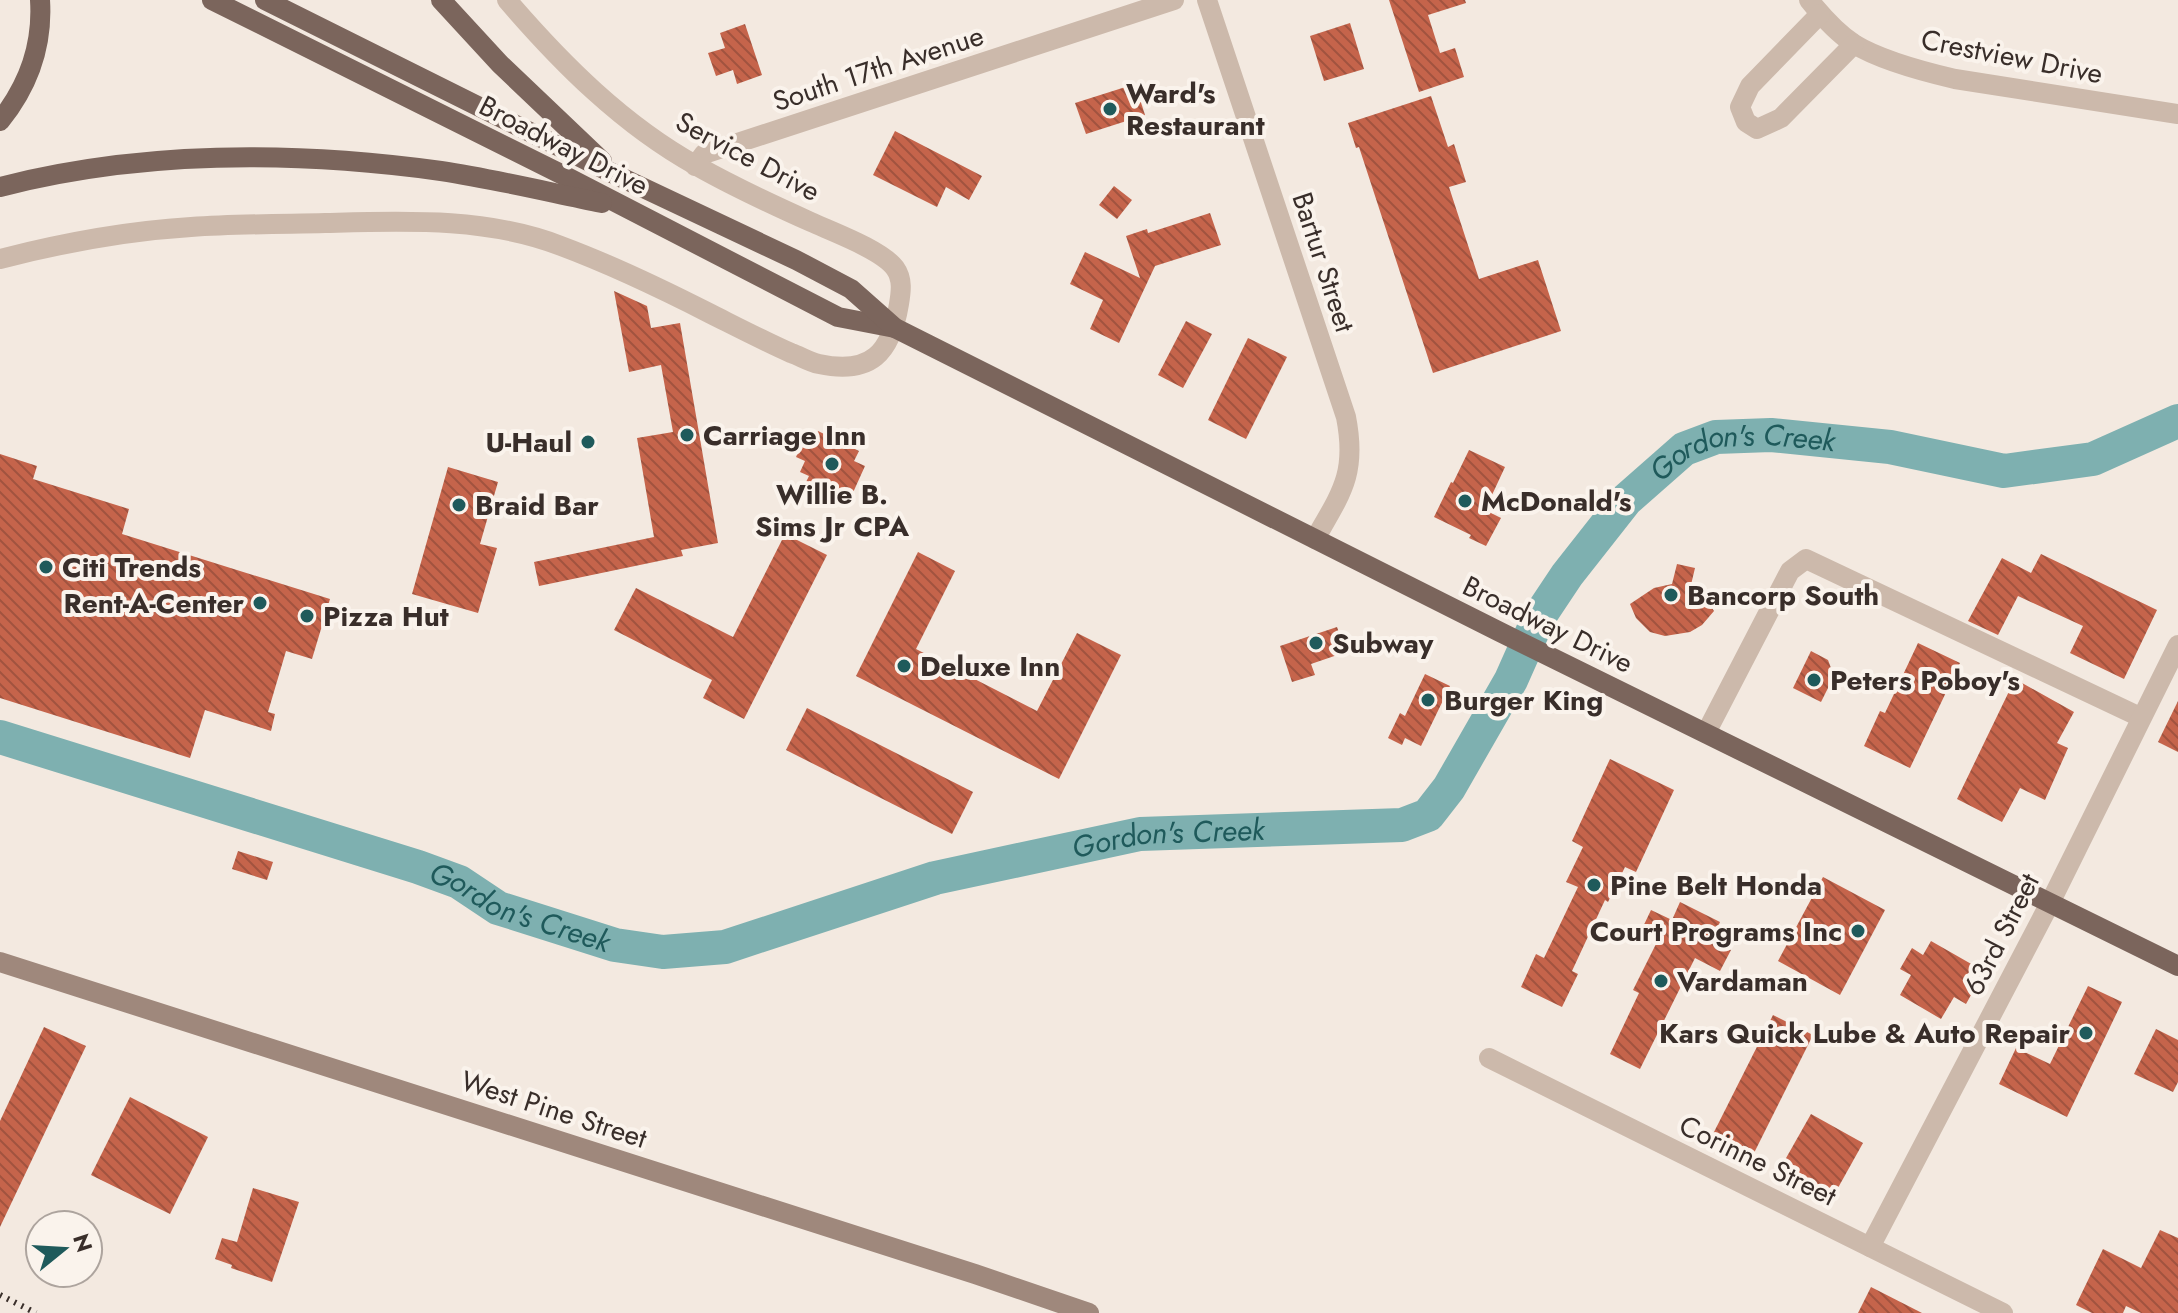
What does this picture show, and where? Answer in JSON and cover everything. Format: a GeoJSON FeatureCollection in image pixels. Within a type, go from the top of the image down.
{"type":"FeatureCollection","features":[{"type":"Feature","properties":{"kind":"main road"},"geometry":{"type":"LineString","coordinates":[[0,121],[13,105],[31,72],[40,30],[40,0]]}},
{"type":"Feature","properties":{"kind":"main road","name":"Broadway Drive"},"geometry":{"type":"LineString","coordinates":[[212,0],[838,317],[895,328]]}},
{"type":"Feature","properties":{"kind":"main road","name":"Broadway Drive"},"geometry":{"type":"LineString","coordinates":[[265,0],[616,175],[796,260],[851,289],[895,328],[1500,632],[2178,966]]}},
{"type":"Feature","properties":{"kind":"main road"},"geometry":{"type":"LineString","coordinates":[[441,0],[500,64],[616,175]]}},
{"type":"Feature","properties":{"kind":"main road"},"geometry":{"type":"LineString","coordinates":[[0,187],[86,169],[154,162],[219,157],[293,157],[364,161],[445,172],[628,208]]}},
{"type":"Feature","properties":{"kind":"street","name":"Service Drive"},"geometry":{"type":"LineString","coordinates":[[507,0],[576,74],[618,112],[695,166],[867,248],[894,266],[902,291],[895,328]]}},
{"type":"Feature","properties":{"kind":"street","name":"South 17th Avenue"},"geometry":{"type":"LineString","coordinates":[[695,166],[704,154],[1174,0]]}},
{"type":"Feature","properties":{"kind":"street","name":"Bartur Street"},"geometry":{"type":"LineString","coordinates":[[1207,0],[1346,417],[1351,449],[1347,477],[1336,504],[1315,539]]}},
{"type":"Feature","properties":{"kind":"street"},"geometry":{"type":"LineString","coordinates":[[1814,7],[1750,86],[1740,107],[1746,122],[1757,129],[1781,118],[1854,44]]}},
{"type":"Feature","properties":{"kind":"street","name":"Crestview Drive"},"geometry":{"type":"LineString","coordinates":[[1814,7],[1854,44],[1920,71],[2178,114]]}},
{"type":"Feature","properties":{"kind":"street"},"geometry":{"type":"LineString","coordinates":[[0,259],[87,240],[186,227],[426,222],[516,233],[558,245],[640,280],[817,364],[856,367],[879,356],[895,328]]}},
{"type":"Feature","properties":{"kind":"street"},"geometry":{"type":"LineString","coordinates":[[1706,733],[1790,571],[1806,559],[2140,717]]}},
{"type":"Feature","properties":{"kind":"street","name":"63rd Street"},"geometry":{"type":"LineString","coordinates":[[1870,1247],[2050,903],[2178,645]]}},
{"type":"Feature","properties":{"kind":"street","name":"West Pine Street"},"geometry":{"type":"LineString","coordinates":[[0,962],[746,1199],[1089,1313]]}},
{"type":"Feature","properties":{"kind":"street","name":"Corinne Street"},"geometry":{"type":"LineString","coordinates":[[1489,1058],[2003,1313]]}},
{"type":"Feature","properties":{"kind":"building"},"geometry":{"type":"Polygon","coordinates":[[[1389,0],[1465,0],[1466,3],[1428,15],[1440,53],[1455,48],[1464,77],[1419,92],[1389,0]]]}},
{"type":"Feature","properties":{"kind":"building"},"geometry":{"type":"Polygon","coordinates":[[[1350,23],[1364,69],[1324,81],[1310,36],[1350,23]]]}},
{"type":"Feature","properties":{"kind":"building"},"geometry":{"type":"Polygon","coordinates":[[[745,24],[762,75],[737,84],[733,70],[716,76],[708,53],[725,48],[720,33],[745,24]]]}},
{"type":"Feature","properties":{"kind":"building","name":"Ward's Restaurant"},"geometry":{"type":"Polygon","coordinates":[[[1135,84],[1145,115],[1086,134],[1075,103],[1135,84]]]}},
{"type":"Feature","properties":{"kind":"building"},"geometry":{"type":"Polygon","coordinates":[[[1431,96],[1448,147],[1454,144],[1466,182],[1449,187],[1479,279],[1538,260],[1561,331],[1433,373],[1359,147],[1356,148],[1348,123],[1431,96]]]}},
{"type":"Feature","properties":{"kind":"building"},"geometry":{"type":"Polygon","coordinates":[[[895,131],[982,176],[969,200],[946,187],[937,207],[873,175],[895,131]]]}},
{"type":"Feature","properties":{"kind":"building"},"geometry":{"type":"Polygon","coordinates":[[[1114,186],[1132,200],[1117,219],[1099,205],[1114,186]]]}},
{"type":"Feature","properties":{"kind":"building"},"geometry":{"type":"Polygon","coordinates":[[[1210,213],[1221,245],[1155,266],[1119,343],[1090,329],[1103,300],[1070,284],[1085,252],[1140,278],[1126,236],[1147,229],[1148,233],[1210,213]]]}},
{"type":"Feature","properties":{"kind":"building"},"geometry":{"type":"Polygon","coordinates":[[[614,291],[647,306],[651,328],[680,323],[718,543],[681,550],[683,556],[539,586],[534,562],[654,537],[637,438],[673,432],[661,365],[629,372],[614,291]]]}},
{"type":"Feature","properties":{"kind":"building"},"geometry":{"type":"Polygon","coordinates":[[[1186,321],[1212,334],[1183,388],[1158,375],[1186,321]]]}},
{"type":"Feature","properties":{"kind":"building"},"geometry":{"type":"Polygon","coordinates":[[[1248,338],[1287,357],[1246,439],[1208,420],[1248,338]]]}},
{"type":"Feature","properties":{"kind":"building","name":"Willie B. Sims Jr CPA"},"geometry":{"type":"Polygon","coordinates":[[[818,431],[859,451],[854,461],[865,466],[851,497],[837,490],[835,495],[806,482],[809,476],[800,472],[805,461],[796,457],[805,437],[814,441],[818,431]]]}},
{"type":"Feature","properties":{"kind":"building","name":"McDonald's"},"geometry":{"type":"Polygon","coordinates":[[[1469,450],[1505,467],[1485,510],[1501,518],[1486,546],[1434,517],[1469,450]]]}},
{"type":"Feature","properties":{"kind":"building"},"geometry":{"type":"Polygon","coordinates":[[[0,454],[37,466],[33,479],[129,509],[122,534],[330,599],[312,659],[286,651],[268,712],[275,714],[271,731],[205,710],[190,758],[0,698],[0,454]]]}},
{"type":"Feature","properties":{"kind":"building"},"geometry":{"type":"Polygon","coordinates":[[[448,467],[498,482],[480,544],[497,548],[478,613],[412,594],[448,467]]]}},
{"type":"Feature","properties":{"kind":"building"},"geometry":{"type":"Polygon","coordinates":[[[785,534],[827,555],[744,719],[703,698],[712,680],[614,630],[636,588],[733,637],[785,534]]]}},
{"type":"Feature","properties":{"kind":"building","name":"Deluxe Inn"},"geometry":{"type":"Polygon","coordinates":[[[918,552],[955,571],[916,649],[1037,711],[1077,633],[1121,655],[1059,779],[856,676],[918,552]]]}},
{"type":"Feature","properties":{"kind":"building"},"geometry":{"type":"Polygon","coordinates":[[[2041,554],[2157,610],[2124,679],[2070,653],[2083,626],[2018,596],[1998,635],[1968,621],[2002,558],[2031,573],[2041,554]]]}},
{"type":"Feature","properties":{"kind":"building","name":"Bancorp South"},"geometry":{"type":"Polygon","coordinates":[[[1677,564],[1695,568],[1690,589],[1708,602],[1714,611],[1702,625],[1690,632],[1665,636],[1650,632],[1636,618],[1630,604],[1654,588],[1672,584],[1677,564]]]}},
{"type":"Feature","properties":{"kind":"building"},"geometry":{"type":"Polygon","coordinates":[[[1337,627],[1346,652],[1311,664],[1315,675],[1292,682],[1280,646],[1337,627]]]}},
{"type":"Feature","properties":{"kind":"building"},"geometry":{"type":"Polygon","coordinates":[[[1918,643],[1960,663],[1910,768],[1864,746],[1880,711],[1885,713],[1918,643]]]}},
{"type":"Feature","properties":{"kind":"building","name":"Peters Poboy's"},"geometry":{"type":"Polygon","coordinates":[[[1811,651],[1828,660],[1834,676],[1821,702],[1793,688],[1811,651]]]}},
{"type":"Feature","properties":{"kind":"building","name":"Burger King"},"geometry":{"type":"Polygon","coordinates":[[[1425,674],[1450,686],[1421,746],[1405,738],[1402,745],[1388,738],[1400,713],[1405,716],[1425,674]]]}},
{"type":"Feature","properties":{"kind":"building"},"geometry":{"type":"Polygon","coordinates":[[[2015,679],[2074,712],[2057,743],[2068,748],[2045,800],[2020,788],[2002,822],[1957,799],[2015,679]]]}},
{"type":"Feature","properties":{"kind":"building"},"geometry":{"type":"Polygon","coordinates":[[[2178,701],[2178,752],[2158,742],[2178,701]]]}},
{"type":"Feature","properties":{"kind":"building"},"geometry":{"type":"Polygon","coordinates":[[[807,708],[973,792],[952,834],[786,750],[807,708]]]}},
{"type":"Feature","properties":{"kind":"building","name":"Pine Belt Honda"},"geometry":{"type":"Polygon","coordinates":[[[1610,759],[1674,790],[1636,872],[1625,867],[1608,902],[1605,900],[1572,971],[1578,974],[1562,1007],[1521,987],[1536,954],[1544,958],[1578,887],[1566,882],[1583,847],[1572,841],[1610,759]]]}},
{"type":"Feature","properties":{"kind":"building"},"geometry":{"type":"Polygon","coordinates":[[[238,851],[273,862],[267,880],[232,869],[238,851]]]}},
{"type":"Feature","properties":{"kind":"building"},"geometry":{"type":"Polygon","coordinates":[[[1823,877],[1885,910],[1840,995],[1778,961],[1823,877]]]}},
{"type":"Feature","properties":{"kind":"building","name":"Vardaman"},"geometry":{"type":"Polygon","coordinates":[[[1680,902],[1720,922],[1712,940],[1731,950],[1720,971],[1695,958],[1640,1069],[1610,1054],[1639,993],[1633,990],[1658,940],[1641,931],[1651,910],[1672,920],[1680,902]]]}},
{"type":"Feature","properties":{"kind":"building"},"geometry":{"type":"Polygon","coordinates":[[[1931,941],[1973,965],[1965,979],[1976,986],[1966,1004],[1954,997],[1941,1019],[1900,995],[1911,975],[1900,969],[1912,948],[1923,955],[1931,941]]]}},
{"type":"Feature","properties":{"kind":"building"},"geometry":{"type":"Polygon","coordinates":[[[2088,986],[2122,1002],[2067,1117],[1999,1084],[2016,1048],[2050,1064],[2088,986]]]}},
{"type":"Feature","properties":{"kind":"building"},"geometry":{"type":"Polygon","coordinates":[[[1773,1015],[1813,1035],[1753,1155],[1713,1134],[1773,1015]]]}},
{"type":"Feature","properties":{"kind":"building"},"geometry":{"type":"Polygon","coordinates":[[[44,1027],[86,1046],[0,1227],[0,1121],[44,1027]]]}},
{"type":"Feature","properties":{"kind":"building"},"geometry":{"type":"Polygon","coordinates":[[[2156,1029],[2178,1040],[2178,1082],[2173,1092],[2134,1074],[2156,1029]]]}},
{"type":"Feature","properties":{"kind":"building"},"geometry":{"type":"Polygon","coordinates":[[[130,1097],[208,1137],[170,1214],[91,1175],[130,1097]]]}},
{"type":"Feature","properties":{"kind":"building"},"geometry":{"type":"Polygon","coordinates":[[[1811,1114],[1863,1143],[1829,1204],[1777,1174],[1811,1114]]]}},
{"type":"Feature","properties":{"kind":"building"},"geometry":{"type":"Polygon","coordinates":[[[253,1188],[299,1202],[272,1282],[215,1259],[222,1238],[237,1242],[253,1188]]]}},
{"type":"Feature","properties":{"kind":"building"},"geometry":{"type":"Polygon","coordinates":[[[2160,1230],[2178,1238],[2178,1313],[2141,1313],[2126,1306],[2123,1313],[2092,1313],[2076,1305],[2103,1249],[2141,1268],[2160,1230]]]}},
{"type":"Feature","properties":{"kind":"building"},"geometry":{"type":"Polygon","coordinates":[[[1871,1287],[1922,1313],[1858,1313],[1871,1287]]]}},
{"type":"Feature","properties":{"kind":"waterway","name":"Gordon's Creek"},"geometry":{"type":"LineString","coordinates":[[0,737],[418,867],[459,882],[498,908],[615,945],[663,952],[725,947],[935,878],[1140,834],[1402,825],[1428,815],[1449,788],[1511,680],[1539,617],[1567,575],[1626,500],[1684,449],[1716,437],[1771,435],[1890,447],[2004,471],[2093,459],[2178,421]]}},
{"type":"Feature","properties":{"kind":"railway"},"geometry":{"type":"LineString","coordinates":[[0,1295],[36,1313]]}},
{"type":"Feature","properties":{"kind":"place","name":"Ward's Restaurant"},"geometry":{"type":"Point","coordinates":[1110,109]}},
{"type":"Feature","properties":{"kind":"place","name":"Carriage Inn"},"geometry":{"type":"Point","coordinates":[687,435]}},
{"type":"Feature","properties":{"kind":"place","name":"U-Haul"},"geometry":{"type":"Point","coordinates":[588,442]}},
{"type":"Feature","properties":{"kind":"place","name":"Willie B. Sims Jr CPA"},"geometry":{"type":"Point","coordinates":[832,464]}},
{"type":"Feature","properties":{"kind":"place","name":"McDonald's"},"geometry":{"type":"Point","coordinates":[1465,501]}},
{"type":"Feature","properties":{"kind":"place","name":"Braid Bar"},"geometry":{"type":"Point","coordinates":[459,505]}},
{"type":"Feature","properties":{"kind":"place","name":"Citi Trends"},"geometry":{"type":"Point","coordinates":[46,567]}},
{"type":"Feature","properties":{"kind":"place","name":"Bancorp South"},"geometry":{"type":"Point","coordinates":[1671,595]}},
{"type":"Feature","properties":{"kind":"place","name":"Rent-A-Center"},"geometry":{"type":"Point","coordinates":[260,603]}},
{"type":"Feature","properties":{"kind":"place","name":"Pizza Hut"},"geometry":{"type":"Point","coordinates":[307,616]}},
{"type":"Feature","properties":{"kind":"place","name":"Subway"},"geometry":{"type":"Point","coordinates":[1316,643]}},
{"type":"Feature","properties":{"kind":"place","name":"Deluxe Inn"},"geometry":{"type":"Point","coordinates":[904,666]}},
{"type":"Feature","properties":{"kind":"place","name":"Peters Poboy's"},"geometry":{"type":"Point","coordinates":[1814,680]}},
{"type":"Feature","properties":{"kind":"place","name":"Burger King"},"geometry":{"type":"Point","coordinates":[1428,700]}},
{"type":"Feature","properties":{"kind":"place","name":"Pine Belt Honda"},"geometry":{"type":"Point","coordinates":[1594,885]}},
{"type":"Feature","properties":{"kind":"place","name":"Court Programs Inc"},"geometry":{"type":"Point","coordinates":[1858,931]}},
{"type":"Feature","properties":{"kind":"place","name":"Vardaman"},"geometry":{"type":"Point","coordinates":[1661,981]}},
{"type":"Feature","properties":{"kind":"place","name":"Kars Quick Lube & Auto Repair"},"geometry":{"type":"Point","coordinates":[2086,1033]}}]}
